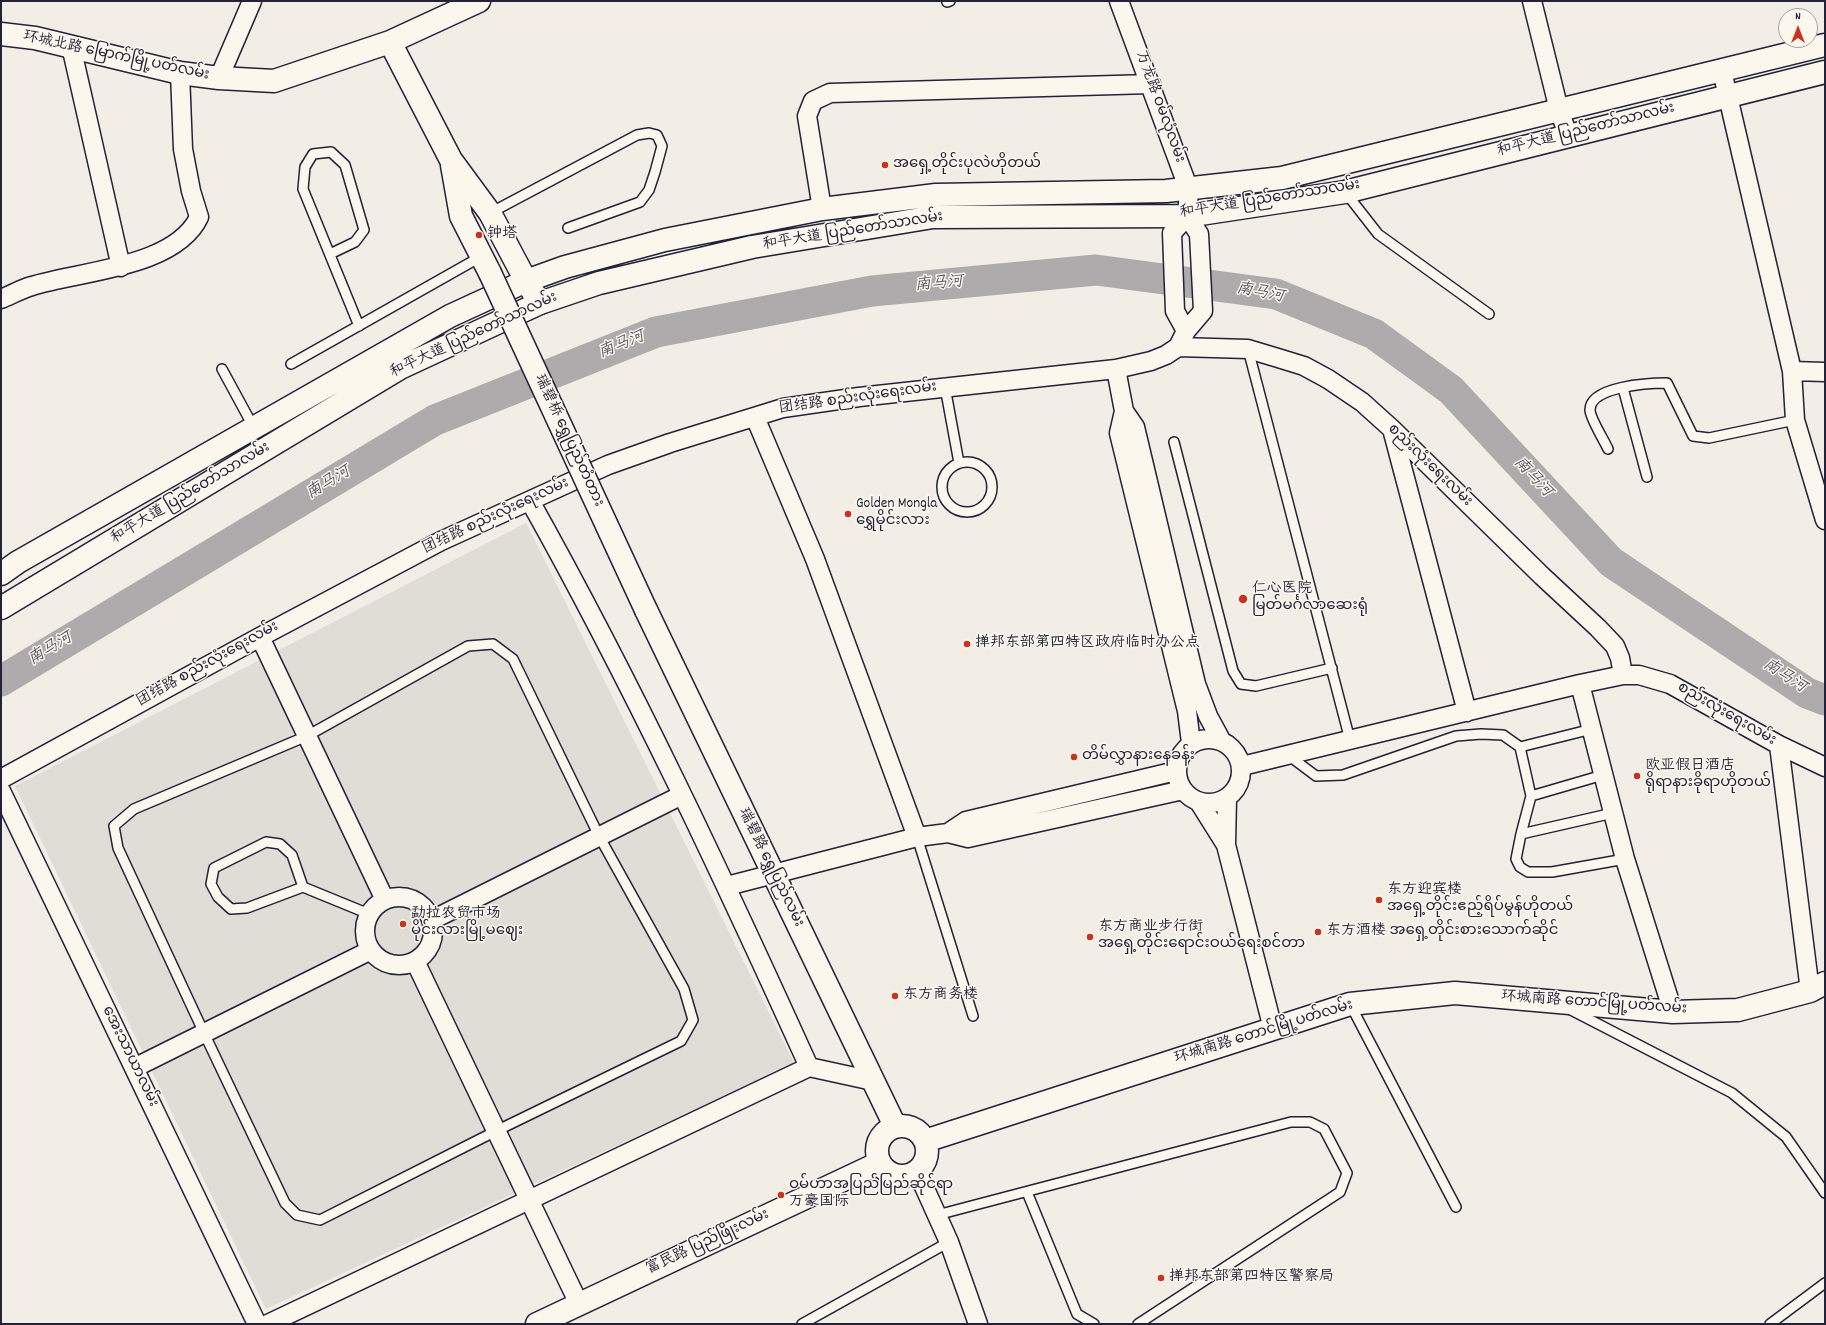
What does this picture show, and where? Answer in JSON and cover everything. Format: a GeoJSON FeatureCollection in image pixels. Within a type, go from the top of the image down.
{"type":"FeatureCollection","features":[{"type":"Feature","properties":{"kind":"main road","name":"环城北路 မြောက်မြို့ပတ်လမ်း"},"geometry":{"type":"LineString","coordinates":[[1,34],[35,38],[180,73],[219,78],[274,81],[390,42],[479,1]]}},
{"type":"Feature","properties":{"kind":"main road"},"geometry":{"type":"LineString","coordinates":[[390,42],[451,160],[490,213],[526,281],[540,302]]}},
{"type":"Feature","properties":{"kind":"main road","name":"和平大道 ပြည်တော်သာလမ်း"},"geometry":{"type":"LineString","coordinates":[[1,574],[18,562],[450,316],[526,281],[564,267],[665,240],[822,209],[936,195],[1189,190],[1282,178],[1825,45]]}},
{"type":"Feature","properties":{"kind":"main road","name":"和平大道 ပြည်တော်သာလမ်း"},"geometry":{"type":"LineString","coordinates":[[1,608],[400,368],[540,302],[599,284],[752,247],[933,217],[1188,216],[1345,192],[1568,135],[1825,72]]}},
{"type":"Feature","properties":{"kind":"main road"},"geometry":{"type":"LineString","coordinates":[[451,160],[461,216],[486,264]]}},
{"type":"Feature","properties":{"kind":"main road","name":"瑞碧桥 ရွှေပြည်တံတား"},"geometry":{"type":"LineString","coordinates":[[486,264],[646,610]]}},
{"type":"Feature","properties":{"kind":"main road","name":"瑞碧路 ရွှေပြည်လမ်း"},"geometry":{"type":"LineString","coordinates":[[646,610],[895,1126]]}},
{"type":"Feature","properties":{"kind":"main road","name":"环城南路 တောင်မြို့ပတ်လမ်း"},"geometry":{"type":"LineString","coordinates":[[925,1141],[1350,1004],[1455,993],[1673,1012],[1738,1010],[1817,987]]}},
{"type":"Feature","properties":{"kind":"main road"},"geometry":{"type":"LineString","coordinates":[[902,1125],[916,1130],[925,1141],[926,1158],[917,1171],[910,1175],[896,1176],[889,1173],[879,1162],[876,1148],[878,1141],[882,1134],[895,1126],[902,1125]]}},
{"type":"Feature","properties":{"kind":"main road","name":"富民路 ပြည်ဖြိုးလမ်း"},"geometry":{"type":"LineString","coordinates":[[537,1324],[879,1162]]}},
{"type":"Feature","properties":{"kind":"street"},"geometry":{"type":"LineString","coordinates":[[219,78],[252,1]]}},
{"type":"Feature","properties":{"kind":"street","name":"万龙路 ဝမ်လုံလမ်း"},"geometry":{"type":"LineString","coordinates":[[1119,1],[1189,190],[1188,216]]}},
{"type":"Feature","properties":{"kind":"street"},"geometry":{"type":"LineString","coordinates":[[1532,1],[1559,110],[1568,135]]}},
{"type":"Feature","properties":{"kind":"street"},"geometry":{"type":"LineString","coordinates":[[71,46],[121,266]]}},
{"type":"Feature","properties":{"kind":"street"},"geometry":{"type":"LineString","coordinates":[[1722,71],[1792,371],[1795,420],[1825,520]]}},
{"type":"Feature","properties":{"kind":"street"},"geometry":{"type":"LineString","coordinates":[[1,299],[32,286],[121,266],[157,254],[179,241],[195,226],[199,217],[191,191],[183,149],[180,73]]}},
{"type":"Feature","properties":{"kind":"street"},"geometry":{"type":"LineString","coordinates":[[822,209],[807,116],[813,101],[830,93],[1151,84]]}},
{"type":"Feature","properties":{"kind":"street"},"geometry":{"type":"LineString","coordinates":[[1178,347],[1186,331],[1203,311],[1199,234],[1188,216],[1172,232],[1175,311],[1186,331]]}},
{"type":"Feature","properties":{"kind":"street","name":"စည်းလုံးရေးလမ်း"},"geometry":{"type":"LineString","coordinates":[[1178,347],[1248,350],[1304,366],[1328,378],[1362,402],[1392,429],[1542,576],[1598,628],[1615,646],[1620,658],[1623,675]]}},
{"type":"Feature","properties":{"kind":"street","name":"团结路 စည်းလုံးရေးလမ်း"},"geometry":{"type":"LineString","coordinates":[[1,779],[260,637],[441,541],[608,465],[783,408],[946,387],[1116,369],[1166,356],[1178,347]]}},
{"type":"Feature","properties":{"kind":"street"},"geometry":{"type":"LineString","coordinates":[[1116,369],[1124,411],[1119,433],[1187,711],[1191,743]]}},
{"type":"Feature","properties":{"kind":"street"},"geometry":{"type":"LineString","coordinates":[[1792,371],[1825,372]]}},
{"type":"Feature","properties":{"kind":"street"},"geometry":{"type":"LineString","coordinates":[[1124,411],[1135,427],[1196,684],[1208,716],[1221,740]]}},
{"type":"Feature","properties":{"kind":"street"},"geometry":{"type":"LineString","coordinates":[[755,417],[815,558],[917,837]]}},
{"type":"Feature","properties":{"kind":"street"},"geometry":{"type":"LineString","coordinates":[[1392,429],[1467,712]]}},
{"type":"Feature","properties":{"kind":"street"},"geometry":{"type":"LineString","coordinates":[[530,501],[578,586],[727,886],[809,1067]]}},
{"type":"Feature","properties":{"kind":"street"},"geometry":{"type":"LineString","coordinates":[[260,637],[385,900]]}},
{"type":"Feature","properties":{"kind":"street","name":"စည်းလုံးရေးလမ်း"},"geometry":{"type":"LineString","coordinates":[[1242,766],[1580,684],[1623,675],[1639,675],[1670,684],[1779,745],[1825,767]]}},
{"type":"Feature","properties":{"kind":"street"},"geometry":{"type":"LineString","coordinates":[[1580,684],[1625,859],[1673,1012]]}},
{"type":"Feature","properties":{"kind":"street"},"geometry":{"type":"LineString","coordinates":[[1202,739],[1221,740],[1231,746],[1238,755],[1242,766],[1239,784],[1227,798],[1210,803],[1199,802],[1191,798],[1178,782],[1176,771],[1178,760],[1184,750],[1191,743],[1202,739]]}},
{"type":"Feature","properties":{"kind":"street"},"geometry":{"type":"LineString","coordinates":[[1779,745],[1817,987]]}},
{"type":"Feature","properties":{"kind":"street"},"geometry":{"type":"LineString","coordinates":[[948,833],[966,821],[1176,771]]}},
{"type":"Feature","properties":{"kind":"street"},"geometry":{"type":"LineString","coordinates":[[727,886],[917,837],[948,833],[968,838],[1183,790]]}},
{"type":"Feature","properties":{"kind":"street","name":"အေးသာယာလမ်း"},"geometry":{"type":"LineString","coordinates":[[1,791],[257,1324]]}},
{"type":"Feature","properties":{"kind":"street"},"geometry":{"type":"LineString","coordinates":[[432,920],[682,795]]}},
{"type":"Feature","properties":{"kind":"street"},"geometry":{"type":"LineString","coordinates":[[1227,798],[1226,845],[1273,1029]]}},
{"type":"Feature","properties":{"kind":"street"},"geometry":{"type":"LineString","coordinates":[[1199,802],[1226,845]]}},
{"type":"Feature","properties":{"kind":"street"},"geometry":{"type":"LineString","coordinates":[[396,897],[416,901],[424,908],[432,920],[433,937],[430,947],[415,962],[404,965],[393,965],[383,961],[371,950],[365,935],[366,924],[369,914],[376,906],[385,900],[396,897]]}},
{"type":"Feature","properties":{"kind":"street"},"geometry":{"type":"LineString","coordinates":[[134,1068],[371,950]]}},
{"type":"Feature","properties":{"kind":"street"},"geometry":{"type":"LineString","coordinates":[[415,962],[578,1304]]}},
{"type":"Feature","properties":{"kind":"street"},"geometry":{"type":"LineString","coordinates":[[268,1324],[809,1067],[873,1081]]}},
{"type":"Feature","properties":{"kind":"street"},"geometry":{"type":"LineString","coordinates":[[917,1171],[949,1242],[978,1324]]}},
{"type":"Feature","properties":{"kind":"lane"},"geometry":{"type":"LineString","coordinates":[[490,213],[637,135],[648,133],[657,136],[662,146],[655,172],[648,190],[640,202],[568,228]]}},
{"type":"Feature","properties":{"kind":"lane"},"geometry":{"type":"LineString","coordinates":[[330,254],[355,242],[364,230],[345,164],[331,152],[313,154],[305,167],[303,189],[359,326]]}},
{"type":"Feature","properties":{"kind":"lane"},"geometry":{"type":"LineString","coordinates":[[1345,192],[1378,234],[1489,314]]}},
{"type":"Feature","properties":{"kind":"lane"},"geometry":{"type":"LineString","coordinates":[[291,364],[359,326],[486,264]]}},
{"type":"Feature","properties":{"kind":"lane"},"geometry":{"type":"LineString","coordinates":[[1248,350],[1350,740]]}},
{"type":"Feature","properties":{"kind":"lane"},"geometry":{"type":"LineString","coordinates":[[222,369],[254,428]]}},
{"type":"Feature","properties":{"kind":"lane"},"geometry":{"type":"LineString","coordinates":[[1608,449],[1590,411],[1591,404],[1599,396],[1643,383],[1667,383],[1693,436],[1709,438],[1795,420]]}},
{"type":"Feature","properties":{"kind":"lane"},"geometry":{"type":"LineString","coordinates":[[946,387],[959,463]]}},
{"type":"Feature","properties":{"kind":"lane"},"geometry":{"type":"LineString","coordinates":[[1622,388],[1647,477]]}},
{"type":"Feature","properties":{"kind":"lane"},"geometry":{"type":"LineString","coordinates":[[1174,442],[1233,671],[1240,684],[1256,686],[1332,668]]}},
{"type":"Feature","properties":{"kind":"lane"},"geometry":{"type":"LineString","coordinates":[[969,462],[979,464],[991,479],[992,489],[989,499],[983,506],[974,511],[964,512],[954,508],[947,502],[943,494],[942,484],[945,475],[951,468],[959,463],[969,462]]}},
{"type":"Feature","properties":{"kind":"lane"},"geometry":{"type":"LineString","coordinates":[[493,644],[513,659],[599,836],[684,989],[693,1020],[681,1041],[496,1131],[320,1220],[297,1215],[285,1202],[204,1034],[118,848],[114,826],[134,809],[307,736],[468,646],[493,644]]}},
{"type":"Feature","properties":{"kind":"lane"},"geometry":{"type":"LineString","coordinates":[[1520,748],[1592,729]]}},
{"type":"Feature","properties":{"kind":"lane"},"geometry":{"type":"LineString","coordinates":[[1288,755],[1316,776],[1343,775],[1456,736],[1481,734],[1503,735],[1520,748],[1531,796],[1520,834],[1516,859],[1520,867],[1528,872],[1552,872],[1625,859]]}},
{"type":"Feature","properties":{"kind":"lane"},"geometry":{"type":"LineString","coordinates":[[1531,796],[1603,775]]}},
{"type":"Feature","properties":{"kind":"lane"},"geometry":{"type":"LineString","coordinates":[[1520,834],[1613,813]]}},
{"type":"Feature","properties":{"kind":"lane"},"geometry":{"type":"LineString","coordinates":[[917,837],[974,1016]]}},
{"type":"Feature","properties":{"kind":"lane"},"geometry":{"type":"LineString","coordinates":[[303,888],[292,855],[280,844],[266,842],[214,868],[211,884],[218,897],[231,909],[247,908],[303,888],[369,914]]}},
{"type":"Feature","properties":{"kind":"lane"},"geometry":{"type":"LineString","coordinates":[[1554,1001],[1732,1093],[1786,1137],[1825,1193]]}},
{"type":"Feature","properties":{"kind":"lane"},"geometry":{"type":"LineString","coordinates":[[1350,1004],[1456,1207]]}},
{"type":"Feature","properties":{"kind":"lane"},"geometry":{"type":"LineString","coordinates":[[937,1216],[1291,1122],[1310,1122],[1324,1129],[1347,1173],[1340,1192],[1138,1324]]}},
{"type":"Feature","properties":{"kind":"lane"},"geometry":{"type":"LineString","coordinates":[[1027,1192],[1077,1314],[1094,1324]]}},
{"type":"Feature","properties":{"kind":"lane"},"geometry":{"type":"LineString","coordinates":[[802,1324],[949,1242]]}},
{"type":"Feature","properties":{"kind":"lane"},"geometry":{"type":"LineString","coordinates":[[1770,1324],[1782,1321],[1825,1283]]}},
{"type":"Feature","properties":{"kind":"shaded area","name":"勐拉农贸市场 မိုင်းလားမြို့မဈေး"},"geometry":{"type":"Polygon","coordinates":[[[526,523],[794,1063],[266,1309],[15,786],[526,523]]]}},
{"type":"Feature","properties":{"kind":"waterway","name":"南马河"},"geometry":{"type":"LineString","coordinates":[[1,681],[435,420],[656,332],[872,291],[1096,270],[1276,294],[1374,334],[1451,390],[1611,562],[1807,693],[1825,700]]}},
{"type":"Feature","properties":{"kind":"place","name":"အရှေ့တိုင်းပုလဲဟိုတယ်"},"geometry":{"type":"Point","coordinates":[885,165]}},
{"type":"Feature","properties":{"kind":"place","name":"钟塔"},"geometry":{"type":"Point","coordinates":[479,235]}},
{"type":"Feature","properties":{"kind":"place","name":"Golden Mongla ရွှေမိုင်းလား"},"geometry":{"type":"Point","coordinates":[848,514]}},
{"type":"Feature","properties":{"kind":"place","name":"仁心医院 မြတ်မင်္ဂလာဆေးရုံ"},"geometry":{"type":"Point","coordinates":[1243,599]}},
{"type":"Feature","properties":{"kind":"place","name":"掸邦东部第四特区政府临时办公点"},"geometry":{"type":"Point","coordinates":[967,644]}},
{"type":"Feature","properties":{"kind":"place","name":"တိမ်လွှာနားနေခန်း"},"geometry":{"type":"Point","coordinates":[1074,757]}},
{"type":"Feature","properties":{"kind":"place","name":"欧亚假日酒店 ရိုရာနားခိုရာဟိုတယ်"},"geometry":{"type":"Point","coordinates":[1637,776]}},
{"type":"Feature","properties":{"kind":"place","name":"东方迎宾楼 အရှေ့တိုင်းဧည့်ရိပ်မွန်ဟိုတယ်"},"geometry":{"type":"Point","coordinates":[1379,900]}},
{"type":"Feature","properties":{"kind":"place","name":"勐拉农贸市场 မိုင်းလားမြို့မဈေး"},"geometry":{"type":"Point","coordinates":[403,924]}},
{"type":"Feature","properties":{"kind":"place","name":"东方酒楼 အရှေ့တိုင်းစားသောက်ဆိုင်"},"geometry":{"type":"Point","coordinates":[1318,932]}},
{"type":"Feature","properties":{"kind":"place","name":"东方商业步行街 အရှေ့တိုင်းရောင်းဝယ်ရေးစင်တာ"},"geometry":{"type":"Point","coordinates":[1090,937]}},
{"type":"Feature","properties":{"kind":"place","name":"东方商务楼"},"geometry":{"type":"Point","coordinates":[895,996]}},
{"type":"Feature","properties":{"kind":"place","name":"ဝမ်ဟာအပြည်ပြည်ဆိုင်ရာ 万豪国际"},"geometry":{"type":"Point","coordinates":[781,1195]}},
{"type":"Feature","properties":{"kind":"place","name":"掸邦东部第四特区警察局"},"geometry":{"type":"Point","coordinates":[1161,1278]}}]}
